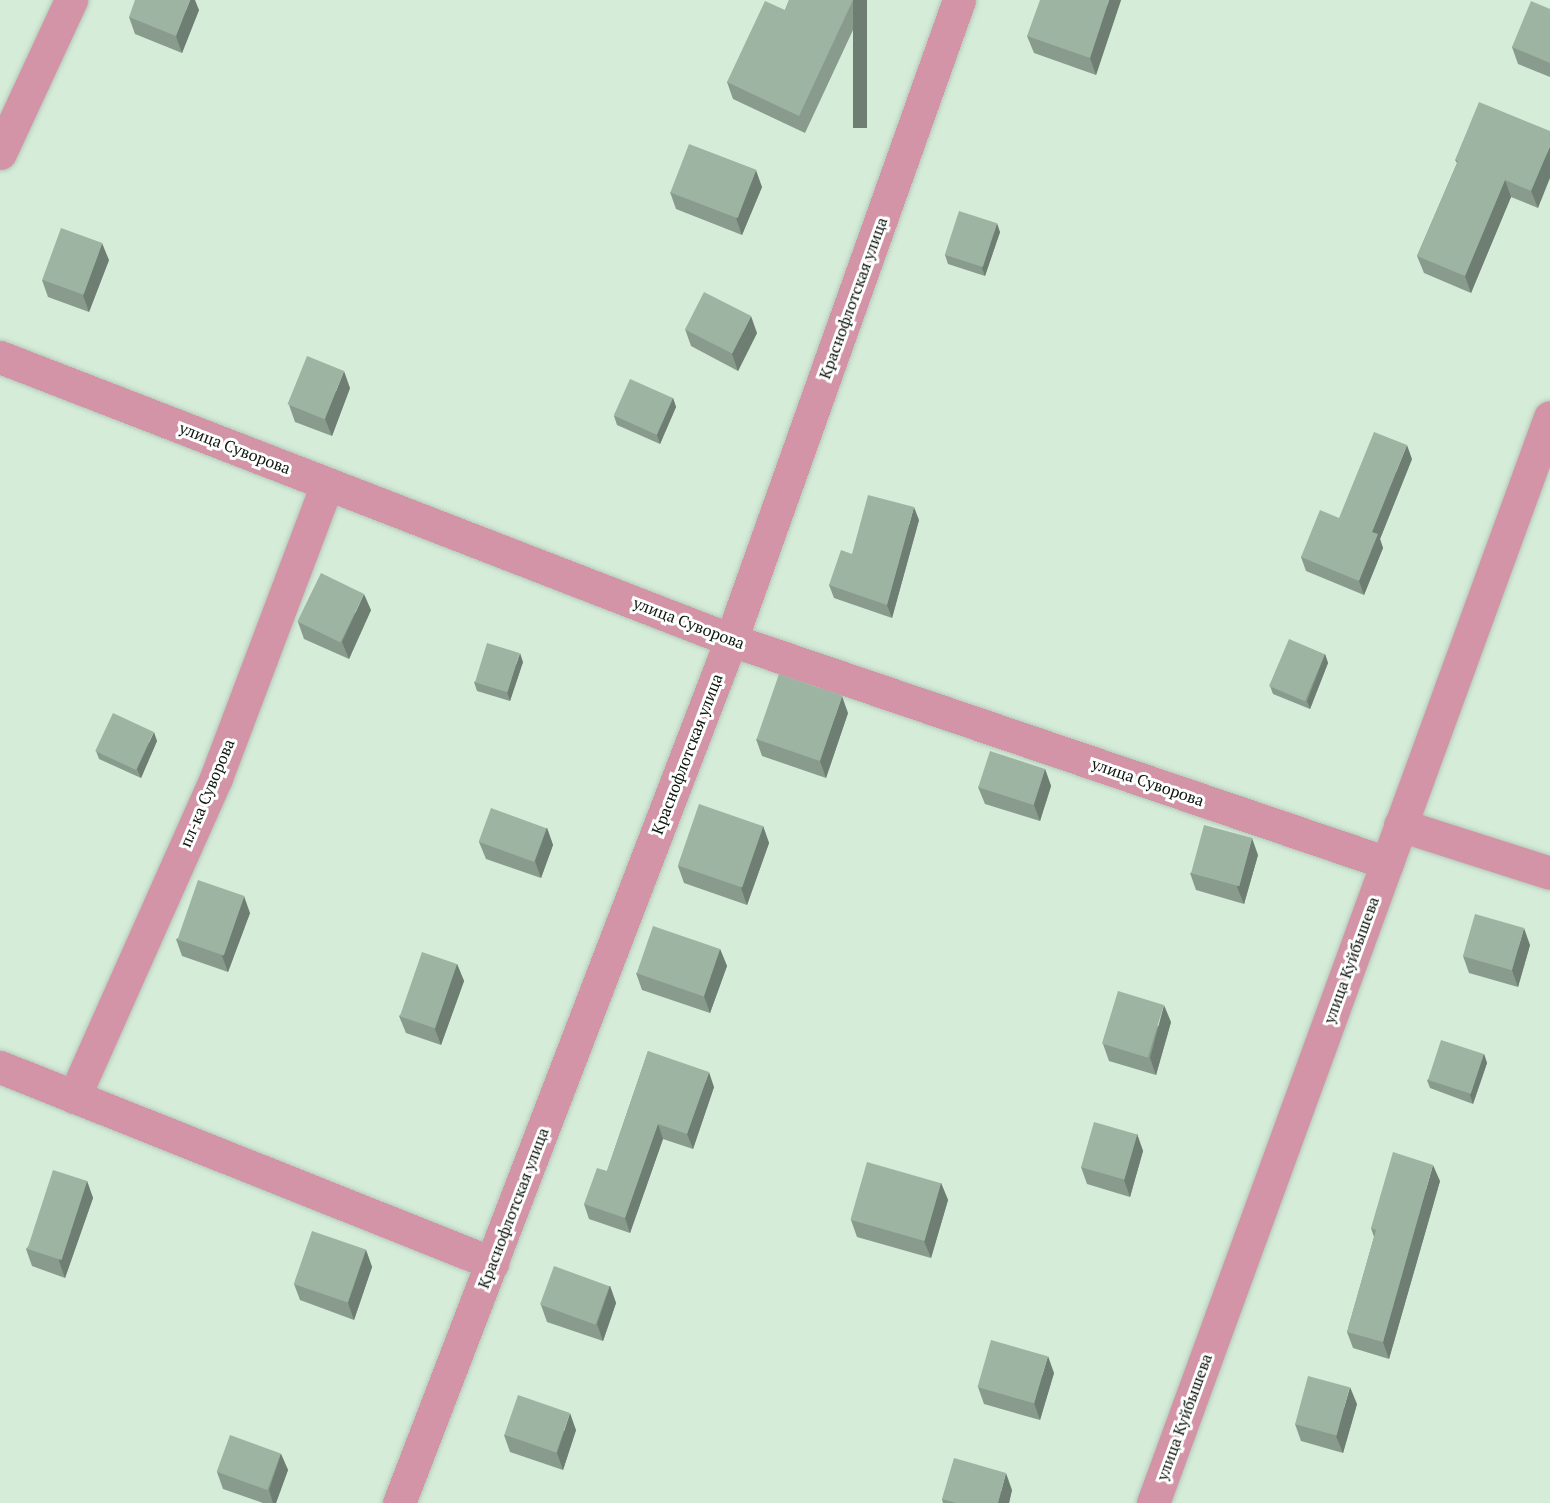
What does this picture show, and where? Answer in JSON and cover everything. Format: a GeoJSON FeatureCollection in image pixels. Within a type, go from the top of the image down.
{"type":"FeatureCollection","features":[{"type":"Feature","properties":{"kind":"street"},"geometry":{"type":"LineString","coordinates":[[0,153],[70,0]]}},
{"type":"Feature","properties":{"kind":"street","name":"Краснофлотская улица"},"geometry":{"type":"LineString","coordinates":[[399,1503],[731,640],[959,0]]}},
{"type":"Feature","properties":{"kind":"street","name":"улица Суворова"},"geometry":{"type":"LineString","coordinates":[[0,357],[731,640],[1386,863]]}},
{"type":"Feature","properties":{"kind":"street","name":"улица Куйбышева"},"geometry":{"type":"LineString","coordinates":[[1153,1503],[1550,417]]}},
{"type":"Feature","properties":{"kind":"street","name":"пл-ка Суворова"},"geometry":{"type":"LineString","coordinates":[[74,1097],[216,778],[327,484]]}},
{"type":"Feature","properties":{"kind":"street"},"geometry":{"type":"LineString","coordinates":[[1400,825],[1550,873]]}},
{"type":"Feature","properties":{"kind":"street"},"geometry":{"type":"LineString","coordinates":[[0,1067],[492,1263]]}},
{"type":"Feature","properties":{"kind":"building"},"geometry":{"type":"Polygon","coordinates":[[[135,0],[190,0],[176,36],[129,17],[135,0]]]}},
{"type":"Feature","properties":{"kind":"building"},"geometry":{"type":"Polygon","coordinates":[[[789,0],[853,0],[799,116],[727,82],[765,1],[785,10],[789,0]]]}},
{"type":"Feature","properties":{"kind":"building"},"geometry":{"type":"Polygon","coordinates":[[[1040,0],[1109,0],[1090,58],[1027,36],[1040,0]]]}},
{"type":"Feature","properties":{"kind":"building"},"geometry":{"type":"Polygon","coordinates":[[[1531,1],[1550,9],[1550,63],[1512,47],[1531,1]]]}},
{"type":"Feature","properties":{"kind":"building"},"geometry":{"type":"Polygon","coordinates":[[[1479,102],[1550,131],[1550,146],[1531,191],[1505,180],[1465,276],[1417,256],[1458,161],[1455,160],[1479,102]]]}},
{"type":"Feature","properties":{"kind":"building"},"geometry":{"type":"Polygon","coordinates":[[[689,144],[756,170],[738,218],[670,193],[689,144]]]}},
{"type":"Feature","properties":{"kind":"building"},"geometry":{"type":"Polygon","coordinates":[[[959,211],[997,223],[983,267],[945,255],[959,211]]]}},
{"type":"Feature","properties":{"kind":"building"},"geometry":{"type":"Polygon","coordinates":[[[61,228],[102,243],[84,295],[42,280],[61,228]]]}},
{"type":"Feature","properties":{"kind":"building"},"geometry":{"type":"Polygon","coordinates":[[[704,292],[751,316],[732,353],[685,329],[704,292]]]}},
{"type":"Feature","properties":{"kind":"building"},"geometry":{"type":"Polygon","coordinates":[[[307,356],[344,371],[325,419],[288,404],[307,356]]]}},
{"type":"Feature","properties":{"kind":"building"},"geometry":{"type":"Polygon","coordinates":[[[630,379],[673,398],[657,435],[614,416],[630,379]]]}},
{"type":"Feature","properties":{"kind":"building"},"geometry":{"type":"Polygon","coordinates":[[[1374,432],[1407,445],[1372,532],[1378,534],[1359,581],[1301,557],[1320,510],[1339,518],[1374,432]]]}},
{"type":"Feature","properties":{"kind":"building"},"geometry":{"type":"Polygon","coordinates":[[[868,495],[914,507],[887,605],[829,585],[841,550],[852,554],[868,495]]]}},
{"type":"Feature","properties":{"kind":"building"},"geometry":{"type":"Polygon","coordinates":[[[321,573],[364,594],[340,643],[297,622],[321,573]]]}},
{"type":"Feature","properties":{"kind":"building"},"geometry":{"type":"Polygon","coordinates":[[[1289,639],[1325,654],[1305,701],[1269,686],[1289,639]]]}},
{"type":"Feature","properties":{"kind":"building"},"geometry":{"type":"Polygon","coordinates":[[[487,643],[520,653],[508,692],[475,682],[487,643]]]}},
{"type":"Feature","properties":{"kind":"building"},"geometry":{"type":"Polygon","coordinates":[[[779,674],[842,696],[820,761],[757,739],[779,674]]]}},
{"type":"Feature","properties":{"kind":"building"},"geometry":{"type":"Polygon","coordinates":[[[113,713],[154,732],[136,770],[95,751],[113,713]]]}},
{"type":"Feature","properties":{"kind":"building"},"geometry":{"type":"Polygon","coordinates":[[[990,751],[1045,769],[1033,805],[978,787],[990,751]]]}},
{"type":"Feature","properties":{"kind":"building"},"geometry":{"type":"Polygon","coordinates":[[[699,804],[763,826],[742,888],[678,865],[699,804]]]}},
{"type":"Feature","properties":{"kind":"building"},"geometry":{"type":"Polygon","coordinates":[[[491,808],[546,828],[534,862],[479,842],[491,808]]]}},
{"type":"Feature","properties":{"kind":"building"},"geometry":{"type":"Polygon","coordinates":[[[1204,825],[1252,838],[1239,886],[1191,873],[1204,825]]]}},
{"type":"Feature","properties":{"kind":"building"},"geometry":{"type":"Polygon","coordinates":[[[198,880],[244,896],[224,956],[177,940],[198,880]]]}},
{"type":"Feature","properties":{"kind":"building"},"geometry":{"type":"Polygon","coordinates":[[[1475,914],[1524,928],[1512,970],[1463,956],[1475,914]]]}},
{"type":"Feature","properties":{"kind":"building"},"geometry":{"type":"Polygon","coordinates":[[[653,926],[720,949],[704,996],[637,973],[653,926]]]}},
{"type":"Feature","properties":{"kind":"building"},"geometry":{"type":"Polygon","coordinates":[[[422,952],[457,964],[435,1028],[400,1016],[422,952]]]}},
{"type":"Feature","properties":{"kind":"building"},"geometry":{"type":"Polygon","coordinates":[[[1118,991],[1164,1005],[1148,1058],[1102,1044],[1118,991]]]}},
{"type":"Feature","properties":{"kind":"building"},"geometry":{"type":"Polygon","coordinates":[[[1441,1040],[1484,1054],[1471,1094],[1428,1080],[1441,1040]]]}},
{"type":"Feature","properties":{"kind":"building"},"geometry":{"type":"Polygon","coordinates":[[[648,1051],[709,1072],[687,1134],[658,1124],[625,1218],[584,1204],[597,1168],[607,1171],[648,1051]]]}},
{"type":"Feature","properties":{"kind":"building"},"geometry":{"type":"Polygon","coordinates":[[[1094,1122],[1137,1134],[1124,1180],[1081,1167],[1094,1122]]]}},
{"type":"Feature","properties":{"kind":"building"},"geometry":{"type":"Polygon","coordinates":[[[1393,1152],[1433,1165],[1383,1342],[1347,1332],[1376,1230],[1371,1228],[1393,1152]]]}},
{"type":"Feature","properties":{"kind":"building"},"geometry":{"type":"Polygon","coordinates":[[[867,1162],[941,1183],[924,1241],[850,1220],[867,1162]]]}},
{"type":"Feature","properties":{"kind":"building"},"geometry":{"type":"Polygon","coordinates":[[[53,1170],[87,1181],[62,1260],[27,1249],[53,1170]]]}},
{"type":"Feature","properties":{"kind":"building"},"geometry":{"type":"Polygon","coordinates":[[[312,1231],[366,1250],[348,1303],[294,1284],[312,1231]]]}},
{"type":"Feature","properties":{"kind":"building"},"geometry":{"type":"Polygon","coordinates":[[[554,1266],[609,1286],[595,1325],[540,1305],[554,1266]]]}},
{"type":"Feature","properties":{"kind":"building"},"geometry":{"type":"Polygon","coordinates":[[[991,1340],[1048,1356],[1034,1403],[977,1387],[991,1340]]]}},
{"type":"Feature","properties":{"kind":"building"},"geometry":{"type":"Polygon","coordinates":[[[1308,1376],[1350,1387],[1337,1435],[1295,1424],[1308,1376]]]}},
{"type":"Feature","properties":{"kind":"building"},"geometry":{"type":"Polygon","coordinates":[[[518,1395],[570,1413],[556,1453],[504,1435],[518,1395]]]}},
{"type":"Feature","properties":{"kind":"building"},"geometry":{"type":"Polygon","coordinates":[[[230,1435],[281,1453],[267,1490],[217,1472],[230,1435]]]}},
{"type":"Feature","properties":{"kind":"building"},"geometry":{"type":"Polygon","coordinates":[[[954,1458],[1006,1473],[998,1503],[956,1503],[942,1499],[954,1458]]]}}]}
